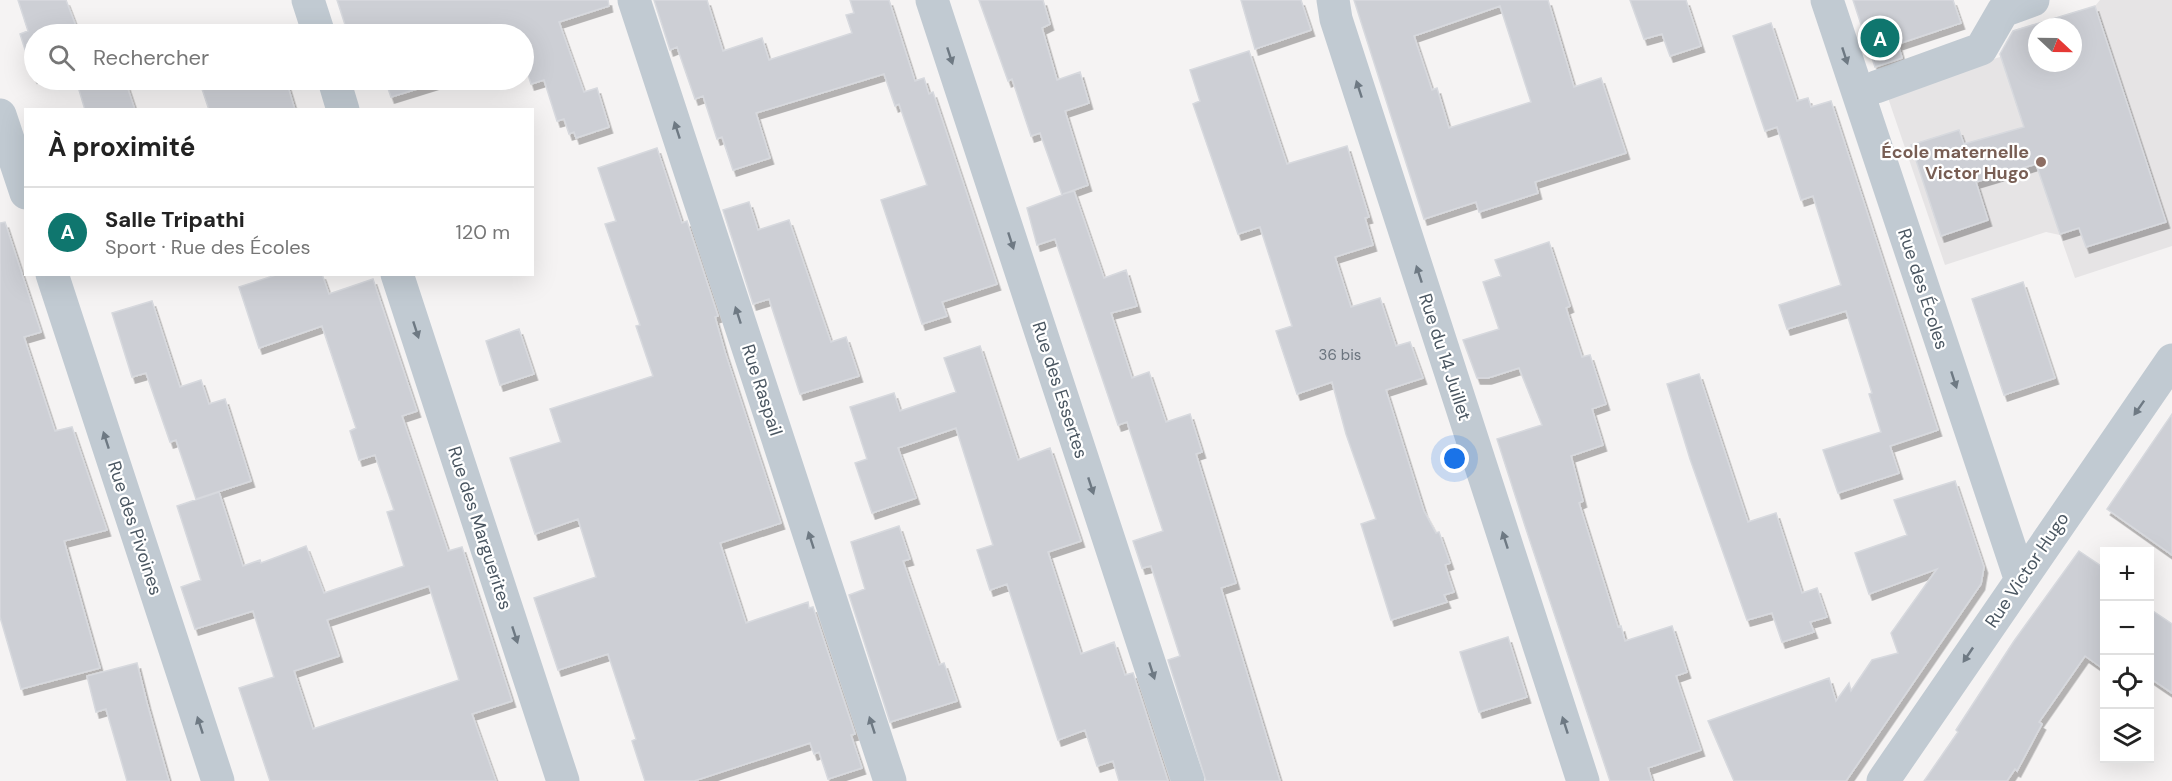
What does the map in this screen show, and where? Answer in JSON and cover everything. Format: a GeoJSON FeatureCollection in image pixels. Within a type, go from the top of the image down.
{"type":"FeatureCollection","features":[{"type":"Feature","properties":{"kind":"street"},"geometry":{"type":"LineString","coordinates":[[308,0],[316,24]]}},
{"type":"Feature","properties":{"kind":"street","name":"Rue Raspail"},"geometry":{"type":"LineString","coordinates":[[634,0],[890,781]]}},
{"type":"Feature","properties":{"kind":"street","name":"Rue des Essertes"},"geometry":{"type":"LineString","coordinates":[[932,0],[1188,781]]}},
{"type":"Feature","properties":{"kind":"street","name":"Rue du 14 Juillet"},"geometry":{"type":"LineString","coordinates":[[1334,0],[1340,31],[1583,781]]}},
{"type":"Feature","properties":{"kind":"street","name":"Rue des Écoles"},"geometry":{"type":"LineString","coordinates":[[1827,0],[2020,579]]}},
{"type":"Feature","properties":{"kind":"street"},"geometry":{"type":"LineString","coordinates":[[1876,87],[1981,49],[2002,11],[2033,0]]}},
{"type":"Feature","properties":{"kind":"street"},"geometry":{"type":"LineString","coordinates":[[337,90],[343,108]]}},
{"type":"Feature","properties":{"kind":"street"},"geometry":{"type":"LineString","coordinates":[[0,115],[24,187]]}},
{"type":"Feature","properties":{"kind":"street","name":"Rue des Pivoines"},"geometry":{"type":"LineString","coordinates":[[53,276],[218,781]]}},
{"type":"Feature","properties":{"kind":"street","name":"Rue des Marguerites"},"geometry":{"type":"LineString","coordinates":[[399,276],[563,781]]}},
{"type":"Feature","properties":{"kind":"street","name":"Rue Victor Hugo"},"geometry":{"type":"LineString","coordinates":[[1883,781],[2172,360]]}},
{"type":"Feature","properties":{"kind":"shaded area","name":"École maternelle Victor Hugo"},"geometry":{"type":"Polygon","coordinates":[[[2100,0],[2172,0],[2172,246],[2075,278],[2060,235],[2046,232],[1945,265],[1886,92],[2000,57],[2014,30],[2028,26],[2028,72],[2082,72],[2082,18],[2054,18],[2095,6],[2100,0]]]}},
{"type":"Feature","properties":{"kind":"building"},"geometry":{"type":"Polygon","coordinates":[[[18,0],[66,0],[75,24],[26,24],[18,0]]]}},
{"type":"Feature","properties":{"kind":"building"},"geometry":{"type":"Polygon","coordinates":[[[337,0],[608,0],[609,6],[559,22],[584,92],[597,88],[609,127],[576,138],[574,132],[569,134],[564,119],[557,121],[544,80],[534,83],[534,24],[345,24],[337,0]]]}},
{"type":"Feature","properties":{"kind":"building"},"geometry":{"type":"Polygon","coordinates":[[[654,0],[707,0],[723,51],[762,38],[769,60],[852,33],[846,15],[854,13],[850,0],[889,0],[915,81],[924,78],[929,94],[933,92],[997,284],[942,302],[947,316],[922,324],[881,200],[927,185],[899,104],[895,106],[884,74],[756,113],[770,158],[733,170],[722,137],[717,139],[703,96],[695,99],[677,47],[670,50],[654,0]]]}},
{"type":"Feature","properties":{"kind":"building"},"geometry":{"type":"Polygon","coordinates":[[[979,0],[1043,0],[1050,24],[1042,28],[1057,80],[1080,72],[1089,103],[1065,111],[1088,185],[1063,194],[1074,191],[1104,278],[1126,270],[1137,306],[1111,313],[1132,378],[1149,372],[1166,422],[1190,414],[1202,452],[1196,454],[1236,583],[1221,588],[1280,781],[1206,781],[1168,660],[1180,656],[1151,566],[1142,568],[1133,541],[1163,531],[1127,422],[1118,425],[1055,239],[1037,245],[1027,208],[1062,195],[1040,133],[1031,136],[1012,79],[1008,81],[979,0]]]}},
{"type":"Feature","properties":{"kind":"building"},"geometry":{"type":"Polygon","coordinates":[[[1241,0],[1301,0],[1311,30],[1255,49],[1241,0]]]}},
{"type":"Feature","properties":{"kind":"building"},"geometry":{"type":"Polygon","coordinates":[[[1354,0],[1548,0],[1574,87],[1601,78],[1626,153],[1535,182],[1538,193],[1479,212],[1476,202],[1424,219],[1354,0]],[[1500,6],[1414,36],[1432,90],[1437,88],[1449,128],[1531,102],[1500,6]]]}},
{"type":"Feature","properties":{"kind":"building"},"geometry":{"type":"Polygon","coordinates":[[[1630,0],[1686,0],[1701,46],[1670,56],[1662,34],[1644,39],[1630,0]]]}},
{"type":"Feature","properties":{"kind":"building"},"geometry":{"type":"Polygon","coordinates":[[[1853,0],[1953,0],[1961,23],[1898,44],[1902,58],[1875,67],[1853,0]]]}},
{"type":"Feature","properties":{"kind":"building"},"geometry":{"type":"Polygon","coordinates":[[[2095,6],[2166,222],[2086,247],[2079,228],[2060,234],[2036,164],[1976,182],[1988,220],[1941,236],[1911,145],[1959,130],[1964,144],[2024,127],[2000,54],[2013,31],[2028,26],[2028,72],[2082,72],[2082,18],[2056,18],[2095,6]]]}},
{"type":"Feature","properties":{"kind":"building"},"geometry":{"type":"Polygon","coordinates":[[[1771,23],[1797,101],[1808,98],[1811,107],[1831,101],[1938,430],[1890,446],[1899,473],[1838,493],[1823,450],[1881,432],[1869,394],[1872,393],[1846,311],[1787,329],[1779,305],[1841,285],[1813,196],[1801,200],[1777,127],[1765,131],[1733,36],[1771,23]]]}},
{"type":"Feature","properties":{"kind":"building"},"geometry":{"type":"Polygon","coordinates":[[[24,32],[24,47],[20,34],[24,32]]]}},
{"type":"Feature","properties":{"kind":"building"},"geometry":{"type":"Polygon","coordinates":[[[1249,51],[1287,164],[1347,146],[1369,217],[1365,218],[1373,245],[1335,257],[1351,307],[1380,298],[1396,346],[1410,342],[1423,378],[1386,390],[1424,511],[1436,533],[1439,532],[1450,563],[1445,565],[1454,592],[1444,595],[1447,602],[1391,620],[1361,524],[1376,519],[1346,434],[1332,382],[1297,394],[1276,331],[1292,326],[1260,227],[1238,234],[1193,104],[1200,101],[1190,70],[1249,51]]]}},
{"type":"Feature","properties":{"kind":"building"},"geometry":{"type":"Polygon","coordinates":[[[79,90],[128,90],[134,108],[84,108],[79,90]]]}},
{"type":"Feature","properties":{"kind":"building"},"geometry":{"type":"Polygon","coordinates":[[[202,90],[289,90],[294,108],[208,108],[202,90]]]}},
{"type":"Feature","properties":{"kind":"building"},"geometry":{"type":"Polygon","coordinates":[[[389,90],[414,90],[391,97],[389,90]]]}},
{"type":"Feature","properties":{"kind":"building"},"geometry":{"type":"Polygon","coordinates":[[[657,148],[682,223],[687,221],[718,316],[715,317],[725,352],[781,523],[720,543],[746,623],[808,602],[809,608],[813,607],[855,734],[851,735],[862,768],[828,779],[819,752],[814,754],[810,743],[694,781],[645,781],[632,741],[636,739],[608,654],[558,670],[534,598],[596,577],[578,519],[535,534],[510,458],[561,442],[550,409],[653,376],[636,326],[640,325],[605,224],[616,221],[598,168],[657,148]]]}},
{"type":"Feature","properties":{"kind":"building"},"geometry":{"type":"Polygon","coordinates":[[[749,202],[758,230],[789,220],[831,342],[846,337],[859,376],[800,394],[769,299],[753,304],[723,210],[749,202]]]}},
{"type":"Feature","properties":{"kind":"building"},"geometry":{"type":"Polygon","coordinates":[[[5,222],[41,332],[24,337],[55,431],[72,427],[107,530],[64,541],[100,668],[21,689],[0,617],[0,223],[5,222]]]}},
{"type":"Feature","properties":{"kind":"building"},"geometry":{"type":"Polygon","coordinates":[[[1549,242],[1570,306],[1566,308],[1582,357],[1590,355],[1606,404],[1592,409],[1603,445],[1571,456],[1583,501],[1579,503],[1618,627],[1621,626],[1625,641],[1672,626],[1687,672],[1676,676],[1701,750],[1648,768],[1652,781],[1610,781],[1525,526],[1497,439],[1542,425],[1519,368],[1488,378],[1477,378],[1463,340],[1499,329],[1483,282],[1501,276],[1495,260],[1549,242]]]}},
{"type":"Feature","properties":{"kind":"building"},"geometry":{"type":"Polygon","coordinates":[[[273,276],[323,276],[329,294],[373,279],[417,411],[402,416],[448,551],[462,547],[512,701],[472,714],[496,781],[270,781],[239,688],[274,677],[253,611],[195,629],[181,587],[201,580],[177,506],[219,492],[243,566],[260,560],[261,563],[306,546],[324,593],[404,566],[387,512],[394,510],[375,455],[359,460],[350,431],[356,428],[322,326],[259,348],[239,287],[273,276]],[[429,586],[327,620],[339,656],[294,671],[313,729],[459,680],[429,586]]]}},
{"type":"Feature","properties":{"kind":"building"},"geometry":{"type":"Polygon","coordinates":[[[2023,282],[2055,378],[2004,395],[1972,299],[2023,282]]]}},
{"type":"Feature","properties":{"kind":"building"},"geometry":{"type":"Polygon","coordinates":[[[152,301],[180,387],[201,380],[209,404],[225,399],[251,481],[196,499],[176,440],[170,442],[146,373],[132,377],[112,313],[152,301]]]}},
{"type":"Feature","properties":{"kind":"building"},"geometry":{"type":"Polygon","coordinates":[[[519,329],[534,374],[500,385],[486,341],[519,329]]]}},
{"type":"Feature","properties":{"kind":"building"},"geometry":{"type":"Polygon","coordinates":[[[980,346],[1018,460],[1050,448],[1081,541],[1048,552],[1081,654],[1114,642],[1125,675],[1133,673],[1168,781],[1119,781],[1113,761],[1097,766],[1085,730],[1058,740],[1007,584],[990,590],[977,550],[993,545],[956,428],[898,448],[916,498],[872,513],[855,463],[867,459],[850,407],[894,393],[900,411],[956,392],[944,358],[980,346]]]}},
{"type":"Feature","properties":{"kind":"building"},"geometry":{"type":"Polygon","coordinates":[[[1699,374],[1748,522],[1776,513],[1802,593],[1817,588],[1827,617],[1810,622],[1814,632],[1782,642],[1772,613],[1747,620],[1690,459],[1667,384],[1699,374]]]}},
{"type":"Feature","properties":{"kind":"building"},"geometry":{"type":"Polygon","coordinates":[[[2172,414],[2172,555],[2107,509],[2172,414]]]}},
{"type":"Feature","properties":{"kind":"building"},"geometry":{"type":"Polygon","coordinates":[[[1955,481],[1984,567],[1981,584],[1846,781],[1734,781],[1708,721],[1829,678],[1836,701],[1849,683],[1851,691],[1872,660],[1898,653],[1891,633],[1937,569],[1869,594],[1855,553],[1907,535],[1894,500],[1955,481]]]}},
{"type":"Feature","properties":{"kind":"building"},"geometry":{"type":"Polygon","coordinates":[[[899,526],[910,559],[903,561],[939,665],[944,663],[957,701],[890,722],[849,595],[865,589],[851,542],[899,526]]]}},
{"type":"Feature","properties":{"kind":"building"},"geometry":{"type":"Polygon","coordinates":[[[2079,551],[2100,565],[2100,667],[2085,656],[2039,722],[2042,724],[2017,771],[2015,769],[2007,781],[1924,781],[1958,732],[1956,730],[2014,641],[2079,551]]]}},
{"type":"Feature","properties":{"kind":"building"},"geometry":{"type":"Polygon","coordinates":[[[2154,612],[2172,624],[2172,693],[2154,681],[2154,612]]]}},
{"type":"Feature","properties":{"kind":"building"},"geometry":{"type":"Polygon","coordinates":[[[1508,637],[1527,697],[1479,712],[1460,652],[1508,637]]]}},
{"type":"Feature","properties":{"kind":"building"},"geometry":{"type":"Polygon","coordinates":[[[137,663],[169,781],[127,781],[106,709],[96,712],[87,676],[137,663]]]}},
{"type":"Feature","properties":{"kind":"place","name":"Salle Tripathi"},"geometry":{"type":"Point","coordinates":[1880,38]}},
{"type":"Feature","properties":{"kind":"place","name":"École maternelle Victor Hugo"},"geometry":{"type":"Point","coordinates":[2041,162]}}]}
